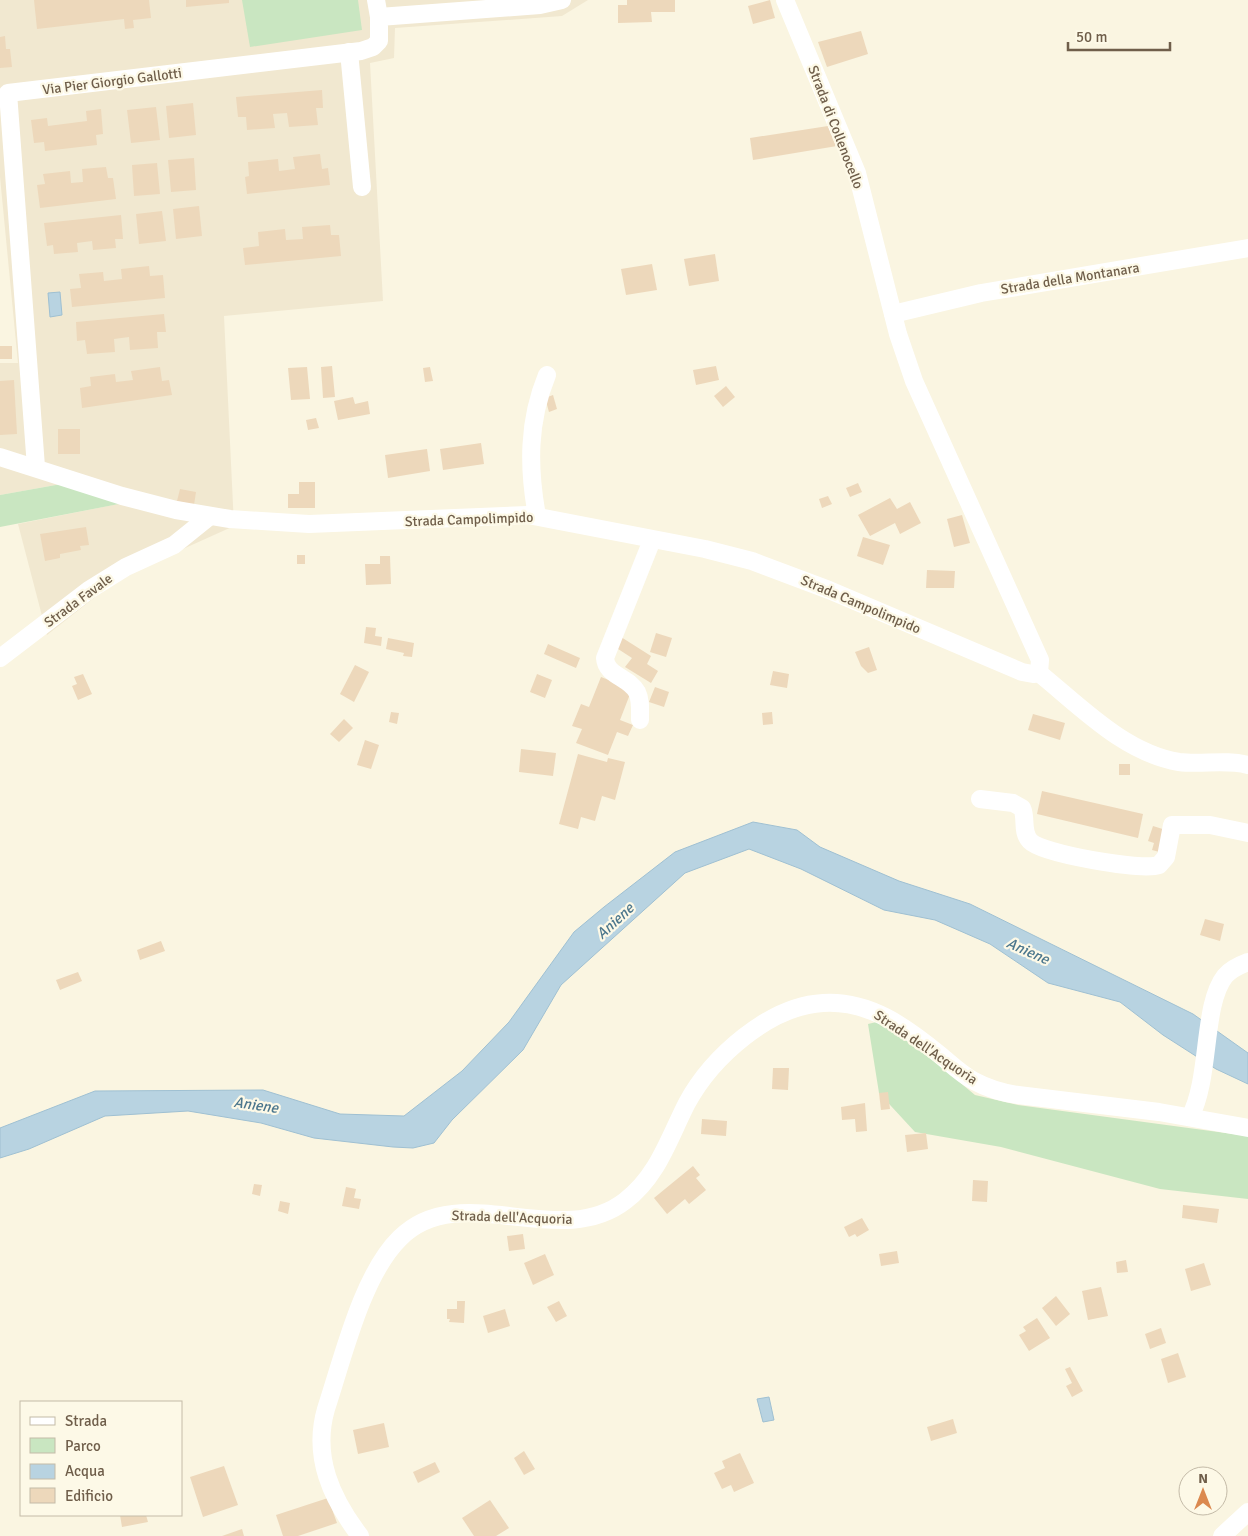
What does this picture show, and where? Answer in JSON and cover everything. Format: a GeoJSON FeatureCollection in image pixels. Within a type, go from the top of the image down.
{"type":"FeatureCollection","features":[{"type":"Feature","properties":{"kind":"street"},"geometry":{"type":"LineString","coordinates":[[376,0],[379,17],[540,5],[562,0]]}},
{"type":"Feature","properties":{"kind":"street","name":"Strada di Collenocello"},"geometry":{"type":"LineString","coordinates":[[785,0],[857,173],[893,314],[914,381],[1037,652],[1041,665],[1039,673]]}},
{"type":"Feature","properties":{"kind":"street","name":"Via Pier Giorgio Gallotti"},"geometry":{"type":"LineString","coordinates":[[36,467],[4,94],[368,49],[377,44],[381,32],[379,17]]}},
{"type":"Feature","properties":{"kind":"street"},"geometry":{"type":"LineString","coordinates":[[349,52],[362,187]]}},
{"type":"Feature","properties":{"kind":"street","name":"Strada della Montanara"},"geometry":{"type":"LineString","coordinates":[[893,314],[981,293],[1248,248]]}},
{"type":"Feature","properties":{"kind":"street"},"geometry":{"type":"LineString","coordinates":[[537,516],[531,474],[531,437],[535,408],[547,375]]}},
{"type":"Feature","properties":{"kind":"street","name":"Strada Campolimpido"},"geometry":{"type":"LineString","coordinates":[[0,457],[122,496],[210,516],[238,520],[309,524],[510,515],[537,516],[721,552],[768,566],[830,590],[1022,672],[1030,674],[1039,673]]}},
{"type":"Feature","properties":{"kind":"street","name":"Strada Favale"},"geometry":{"type":"LineString","coordinates":[[0,658],[89,590],[126,567],[180,541],[210,516]]}},
{"type":"Feature","properties":{"kind":"street"},"geometry":{"type":"LineString","coordinates":[[640,720],[640,701],[636,691],[609,670],[605,658],[652,540]]}},
{"type":"Feature","properties":{"kind":"street"},"geometry":{"type":"LineString","coordinates":[[1039,673],[1104,726],[1151,754],[1184,762],[1248,765]]}},
{"type":"Feature","properties":{"kind":"street"},"geometry":{"type":"LineString","coordinates":[[980,799],[1013,803],[1022,808],[1026,834],[1030,841],[1040,848],[1101,862],[1146,867],[1159,865],[1166,857],[1172,825],[1210,825],[1248,833]]}},
{"type":"Feature","properties":{"kind":"street"},"geometry":{"type":"LineString","coordinates":[[1190,1117],[1203,1078],[1216,995],[1223,979],[1232,970],[1248,962]]}},
{"type":"Feature","properties":{"kind":"street","name":"Strada dell'Acquoria"},"geometry":{"type":"LineString","coordinates":[[360,1536],[340,1508],[327,1478],[322,1449],[322,1428],[326,1409],[368,1287],[391,1248],[410,1230],[446,1215],[467,1213],[566,1220],[602,1214],[616,1207],[641,1186],[654,1171],[688,1103],[707,1073],[734,1047],[770,1020],[811,1004],[840,1003],[860,1006],[883,1016],[968,1077],[996,1090],[1018,1096],[1190,1117],[1248,1128]]}},
{"type":"Feature","properties":{"kind":"street"},"geometry":{"type":"LineString","coordinates":[[1222,1536],[1248,1512]]}},
{"type":"Feature","properties":{"kind":"shaded area"},"geometry":{"type":"Polygon","coordinates":[[[0,0],[588,0],[562,16],[395,28],[394,58],[370,63],[383,301],[224,316],[234,526],[143,567],[99,594],[47,635],[18,524],[123,503],[67,483],[0,495],[0,363],[18,363],[0,177],[0,0]]]}},
{"type":"Feature","properties":{"kind":"green space"},"geometry":{"type":"Polygon","coordinates":[[[242,0],[358,0],[362,30],[250,47],[242,0]]]}},
{"type":"Feature","properties":{"kind":"green space"},"geometry":{"type":"Polygon","coordinates":[[[67,483],[124,503],[0,527],[0,495],[67,483]]]}},
{"type":"Feature","properties":{"kind":"green space"},"geometry":{"type":"Polygon","coordinates":[[[885,1020],[975,1095],[1018,1105],[1248,1136],[1248,1199],[1160,1189],[1001,1147],[915,1132],[879,1093],[868,1024],[885,1020]]]}},
{"type":"Feature","properties":{"kind":"water"},"geometry":{"type":"Polygon","coordinates":[[[60,292],[62,315],[50,317],[48,293],[60,292]]]}},
{"type":"Feature","properties":{"kind":"water","name":"Aniene"},"geometry":{"type":"Polygon","coordinates":[[[753,822],[797,830],[820,847],[899,881],[970,904],[1193,1014],[1248,1053],[1248,1084],[1216,1069],[1163,1035],[1120,1002],[1048,983],[990,944],[935,920],[884,910],[801,869],[749,849],[685,873],[561,985],[523,1050],[452,1120],[434,1143],[413,1148],[314,1138],[261,1123],[188,1111],[105,1116],[29,1149],[0,1158],[0,1128],[95,1091],[263,1090],[340,1114],[404,1116],[462,1071],[509,1022],[574,932],[675,852],[753,822]]]}},
{"type":"Feature","properties":{"kind":"water"},"geometry":{"type":"Polygon","coordinates":[[[769,1397],[774,1420],[763,1422],[757,1399],[769,1397]]]}},
{"type":"Feature","properties":{"kind":"building"},"geometry":{"type":"Polygon","coordinates":[[[34,0],[149,0],[151,18],[133,20],[134,28],[125,29],[124,19],[37,29],[34,0]]]}},
{"type":"Feature","properties":{"kind":"building"},"geometry":{"type":"Polygon","coordinates":[[[186,0],[229,0],[229,3],[186,7],[186,0]]]}},
{"type":"Feature","properties":{"kind":"building"},"geometry":{"type":"Polygon","coordinates":[[[627,0],[675,0],[675,12],[651,12],[652,22],[618,23],[618,5],[627,5],[627,0]]]}},
{"type":"Feature","properties":{"kind":"building"},"geometry":{"type":"Polygon","coordinates":[[[770,0],[775,18],[753,24],[748,6],[770,0]]]}},
{"type":"Feature","properties":{"kind":"building"},"geometry":{"type":"Polygon","coordinates":[[[861,31],[868,54],[827,67],[818,42],[861,31]]]}},
{"type":"Feature","properties":{"kind":"building"},"geometry":{"type":"Polygon","coordinates":[[[5,36],[6,49],[10,49],[12,67],[0,68],[0,37],[5,36]]]}},
{"type":"Feature","properties":{"kind":"building"},"geometry":{"type":"Polygon","coordinates":[[[322,90],[323,108],[316,108],[318,125],[289,127],[287,113],[273,114],[275,128],[247,130],[246,117],[238,117],[236,97],[322,90]]]}},
{"type":"Feature","properties":{"kind":"building"},"geometry":{"type":"Polygon","coordinates":[[[193,103],[196,135],[169,138],[166,106],[193,103]]]}},
{"type":"Feature","properties":{"kind":"building"},"geometry":{"type":"Polygon","coordinates":[[[156,107],[160,140],[131,143],[127,110],[156,107]]]}},
{"type":"Feature","properties":{"kind":"building"},"geometry":{"type":"Polygon","coordinates":[[[101,109],[103,134],[96,135],[97,145],[45,151],[44,142],[34,143],[31,120],[47,118],[48,126],[87,121],[86,111],[101,109]]]}},
{"type":"Feature","properties":{"kind":"building"},"geometry":{"type":"Polygon","coordinates":[[[828,126],[837,146],[753,160],[750,138],[828,126]]]}},
{"type":"Feature","properties":{"kind":"building"},"geometry":{"type":"Polygon","coordinates":[[[320,154],[322,169],[328,168],[330,185],[247,194],[245,177],[249,176],[248,162],[278,159],[279,171],[295,169],[293,157],[320,154]]]}},
{"type":"Feature","properties":{"kind":"building"},"geometry":{"type":"Polygon","coordinates":[[[194,158],[196,190],[171,192],[168,160],[194,158]]]}},
{"type":"Feature","properties":{"kind":"building"},"geometry":{"type":"Polygon","coordinates":[[[157,163],[160,194],[134,196],[132,165],[157,163]]]}},
{"type":"Feature","properties":{"kind":"building"},"geometry":{"type":"Polygon","coordinates":[[[106,167],[108,178],[113,178],[116,199],[40,208],[37,185],[45,184],[43,174],[70,171],[71,183],[83,182],[82,169],[106,167]]]}},
{"type":"Feature","properties":{"kind":"building"},"geometry":{"type":"Polygon","coordinates":[[[199,206],[202,236],[176,239],[173,209],[199,206]]]}},
{"type":"Feature","properties":{"kind":"building"},"geometry":{"type":"Polygon","coordinates":[[[162,211],[166,241],[139,244],[136,214],[162,211]]]}},
{"type":"Feature","properties":{"kind":"building"},"geometry":{"type":"Polygon","coordinates":[[[121,215],[123,239],[115,239],[116,248],[93,250],[92,241],[77,243],[78,252],[54,254],[53,245],[47,246],[44,223],[121,215]]]}},
{"type":"Feature","properties":{"kind":"building"},"geometry":{"type":"Polygon","coordinates":[[[330,225],[331,235],[339,235],[341,256],[245,265],[243,248],[259,246],[258,232],[285,229],[286,240],[303,239],[302,227],[330,225]]]}},
{"type":"Feature","properties":{"kind":"building"},"geometry":{"type":"Polygon","coordinates":[[[715,254],[719,281],[689,286],[684,259],[715,254]]]}},
{"type":"Feature","properties":{"kind":"building"},"geometry":{"type":"Polygon","coordinates":[[[652,264],[657,290],[626,295],[621,269],[652,264]]]}},
{"type":"Feature","properties":{"kind":"building"},"geometry":{"type":"Polygon","coordinates":[[[149,266],[150,276],[163,275],[165,298],[72,307],[70,289],[81,288],[79,274],[103,272],[104,281],[122,279],[121,269],[149,266]]]}},
{"type":"Feature","properties":{"kind":"building"},"geometry":{"type":"Polygon","coordinates":[[[164,314],[166,332],[157,332],[158,348],[130,350],[129,337],[114,339],[115,352],[87,354],[85,340],[77,341],[76,322],[164,314]]]}},
{"type":"Feature","properties":{"kind":"building"},"geometry":{"type":"Polygon","coordinates":[[[0,346],[12,346],[12,359],[0,359],[0,346]]]}},
{"type":"Feature","properties":{"kind":"building"},"geometry":{"type":"Polygon","coordinates":[[[332,366],[335,397],[323,398],[321,367],[332,366]]]}},
{"type":"Feature","properties":{"kind":"building"},"geometry":{"type":"Polygon","coordinates":[[[716,366],[719,380],[696,385],[693,370],[716,366]]]}},
{"type":"Feature","properties":{"kind":"building"},"geometry":{"type":"Polygon","coordinates":[[[160,367],[162,381],[169,380],[172,395],[82,408],[80,388],[91,386],[90,377],[115,374],[116,382],[133,380],[131,371],[160,367]]]}},
{"type":"Feature","properties":{"kind":"building"},"geometry":{"type":"Polygon","coordinates":[[[307,367],[310,399],[291,400],[288,368],[307,367]]]}},
{"type":"Feature","properties":{"kind":"building"},"geometry":{"type":"Polygon","coordinates":[[[430,367],[433,381],[425,382],[423,368],[430,367]]]}},
{"type":"Feature","properties":{"kind":"building"},"geometry":{"type":"Polygon","coordinates":[[[14,380],[17,434],[0,435],[0,381],[14,380]]]}},
{"type":"Feature","properties":{"kind":"building"},"geometry":{"type":"Polygon","coordinates":[[[726,386],[735,397],[723,407],[714,396],[726,386]]]}},
{"type":"Feature","properties":{"kind":"building"},"geometry":{"type":"Polygon","coordinates":[[[553,395],[557,409],[549,412],[545,398],[553,395]]]}},
{"type":"Feature","properties":{"kind":"building"},"geometry":{"type":"Polygon","coordinates":[[[353,397],[355,404],[368,401],[370,414],[338,420],[334,401],[353,397]]]}},
{"type":"Feature","properties":{"kind":"building"},"geometry":{"type":"Polygon","coordinates":[[[316,418],[319,428],[308,430],[306,420],[316,418]]]}},
{"type":"Feature","properties":{"kind":"building"},"geometry":{"type":"Polygon","coordinates":[[[58,429],[80,429],[80,454],[58,454],[58,429]]]}},
{"type":"Feature","properties":{"kind":"building"},"geometry":{"type":"Polygon","coordinates":[[[481,443],[484,464],[443,470],[440,449],[481,443]]]}},
{"type":"Feature","properties":{"kind":"building"},"geometry":{"type":"Polygon","coordinates":[[[427,449],[430,471],[388,478],[385,455],[427,449]]]}},
{"type":"Feature","properties":{"kind":"building"},"geometry":{"type":"Polygon","coordinates":[[[299,482],[315,482],[315,508],[288,508],[288,494],[299,494],[299,482]]]}},
{"type":"Feature","properties":{"kind":"building"},"geometry":{"type":"Polygon","coordinates":[[[858,483],[862,492],[850,497],[846,488],[858,483]]]}},
{"type":"Feature","properties":{"kind":"building"},"geometry":{"type":"Polygon","coordinates":[[[180,489],[196,492],[194,505],[177,501],[180,489]]]}},
{"type":"Feature","properties":{"kind":"building"},"geometry":{"type":"Polygon","coordinates":[[[828,496],[832,504],[822,508],[819,499],[828,496]]]}},
{"type":"Feature","properties":{"kind":"building"},"geometry":{"type":"Polygon","coordinates":[[[890,498],[897,509],[910,502],[921,523],[900,534],[895,523],[870,536],[858,515],[890,498]]]}},
{"type":"Feature","properties":{"kind":"building"},"geometry":{"type":"Polygon","coordinates":[[[962,515],[970,543],[954,547],[947,519],[962,515]]]}},
{"type":"Feature","properties":{"kind":"building"},"geometry":{"type":"Polygon","coordinates":[[[86,527],[89,545],[80,546],[81,550],[60,554],[60,558],[45,561],[40,534],[86,527]]]}},
{"type":"Feature","properties":{"kind":"building"},"geometry":{"type":"Polygon","coordinates":[[[863,537],[890,545],[883,565],[857,556],[863,537]]]}},
{"type":"Feature","properties":{"kind":"building"},"geometry":{"type":"Polygon","coordinates":[[[297,555],[305,555],[305,564],[297,564],[297,555]]]}},
{"type":"Feature","properties":{"kind":"building"},"geometry":{"type":"Polygon","coordinates":[[[380,556],[390,556],[391,584],[366,585],[365,564],[380,564],[380,556]]]}},
{"type":"Feature","properties":{"kind":"building"},"geometry":{"type":"Polygon","coordinates":[[[927,570],[955,571],[954,588],[926,588],[927,570]]]}},
{"type":"Feature","properties":{"kind":"building"},"geometry":{"type":"Polygon","coordinates":[[[366,627],[376,628],[375,636],[382,637],[381,646],[364,643],[366,627]]]}},
{"type":"Feature","properties":{"kind":"building"},"geometry":{"type":"Polygon","coordinates":[[[656,633],[672,638],[666,657],[650,652],[656,633]]]}},
{"type":"Feature","properties":{"kind":"building"},"geometry":{"type":"Polygon","coordinates":[[[621,637],[651,656],[647,664],[658,671],[651,683],[625,667],[632,658],[615,647],[621,637]]]}},
{"type":"Feature","properties":{"kind":"building"},"geometry":{"type":"Polygon","coordinates":[[[388,638],[414,643],[412,657],[403,656],[404,653],[386,649],[388,638]]]}},
{"type":"Feature","properties":{"kind":"building"},"geometry":{"type":"Polygon","coordinates":[[[548,644],[580,658],[576,668],[544,654],[548,644]]]}},
{"type":"Feature","properties":{"kind":"building"},"geometry":{"type":"Polygon","coordinates":[[[869,647],[877,670],[868,673],[861,666],[855,652],[869,647]]]}},
{"type":"Feature","properties":{"kind":"building"},"geometry":{"type":"Polygon","coordinates":[[[355,665],[369,672],[354,702],[340,694],[355,665]]]}},
{"type":"Feature","properties":{"kind":"building"},"geometry":{"type":"Polygon","coordinates":[[[773,671],[789,674],[787,688],[770,685],[773,671]]]}},
{"type":"Feature","properties":{"kind":"building"},"geometry":{"type":"Polygon","coordinates":[[[83,674],[92,694],[78,700],[72,686],[77,684],[74,677],[83,674]]]}},
{"type":"Feature","properties":{"kind":"building"},"geometry":{"type":"Polygon","coordinates":[[[537,674],[552,680],[545,698],[530,692],[537,674]]]}},
{"type":"Feature","properties":{"kind":"building"},"geometry":{"type":"Polygon","coordinates":[[[601,677],[632,689],[620,720],[633,725],[628,736],[617,732],[608,755],[576,743],[582,729],[572,726],[581,704],[589,707],[601,677]]]}},
{"type":"Feature","properties":{"kind":"building"},"geometry":{"type":"Polygon","coordinates":[[[655,687],[669,692],[664,707],[649,702],[655,687]]]}},
{"type":"Feature","properties":{"kind":"building"},"geometry":{"type":"Polygon","coordinates":[[[391,712],[399,713],[397,724],[389,722],[391,712]]]}},
{"type":"Feature","properties":{"kind":"building"},"geometry":{"type":"Polygon","coordinates":[[[772,712],[773,724],[763,725],[762,713],[772,712]]]}},
{"type":"Feature","properties":{"kind":"building"},"geometry":{"type":"Polygon","coordinates":[[[1033,714],[1065,723],[1060,740],[1028,730],[1033,714]]]}},
{"type":"Feature","properties":{"kind":"building"},"geometry":{"type":"Polygon","coordinates":[[[344,719],[353,728],[339,742],[330,734],[344,719]]]}},
{"type":"Feature","properties":{"kind":"building"},"geometry":{"type":"Polygon","coordinates":[[[365,740],[379,745],[371,769],[357,765],[365,740]]]}},
{"type":"Feature","properties":{"kind":"building"},"geometry":{"type":"Polygon","coordinates":[[[521,749],[556,753],[553,776],[519,772],[521,749]]]}},
{"type":"Feature","properties":{"kind":"building"},"geometry":{"type":"Polygon","coordinates":[[[578,754],[607,762],[608,758],[625,762],[615,800],[602,796],[595,821],[581,817],[578,829],[559,824],[578,754]]]}},
{"type":"Feature","properties":{"kind":"building"},"geometry":{"type":"Polygon","coordinates":[[[1119,764],[1130,764],[1130,775],[1119,775],[1119,764]]]}},
{"type":"Feature","properties":{"kind":"building"},"geometry":{"type":"Polygon","coordinates":[[[1042,791],[1143,814],[1138,838],[1037,814],[1042,791]]]}},
{"type":"Feature","properties":{"kind":"building"},"geometry":{"type":"Polygon","coordinates":[[[1153,826],[1169,831],[1163,853],[1152,850],[1154,843],[1148,841],[1153,826]]]}},
{"type":"Feature","properties":{"kind":"building"},"geometry":{"type":"Polygon","coordinates":[[[1205,919],[1224,924],[1220,941],[1200,935],[1205,919]]]}},
{"type":"Feature","properties":{"kind":"building"},"geometry":{"type":"Polygon","coordinates":[[[161,941],[165,951],[140,960],[137,950],[161,941]]]}},
{"type":"Feature","properties":{"kind":"building"},"geometry":{"type":"Polygon","coordinates":[[[78,972],[82,981],[60,990],[56,980],[78,972]]]}},
{"type":"Feature","properties":{"kind":"building"},"geometry":{"type":"Polygon","coordinates":[[[773,1068],[789,1068],[788,1090],[772,1089],[773,1068]]]}},
{"type":"Feature","properties":{"kind":"building"},"geometry":{"type":"Polygon","coordinates":[[[888,1092],[890,1109],[881,1110],[879,1093],[888,1092]]]}},
{"type":"Feature","properties":{"kind":"building"},"geometry":{"type":"Polygon","coordinates":[[[865,1103],[867,1131],[856,1132],[855,1119],[842,1120],[841,1107],[865,1103]]]}},
{"type":"Feature","properties":{"kind":"building"},"geometry":{"type":"Polygon","coordinates":[[[702,1119],[727,1121],[726,1136],[701,1134],[702,1119]]]}},
{"type":"Feature","properties":{"kind":"building"},"geometry":{"type":"Polygon","coordinates":[[[926,1133],[928,1149],[907,1152],[905,1135],[926,1133]]]}},
{"type":"Feature","properties":{"kind":"building"},"geometry":{"type":"Polygon","coordinates":[[[693,1166],[700,1175],[696,1178],[706,1190],[689,1204],[685,1199],[667,1214],[654,1198],[693,1166]]]}},
{"type":"Feature","properties":{"kind":"building"},"geometry":{"type":"Polygon","coordinates":[[[973,1180],[988,1181],[987,1202],[972,1201],[973,1180]]]}},
{"type":"Feature","properties":{"kind":"building"},"geometry":{"type":"Polygon","coordinates":[[[254,1184],[262,1185],[260,1196],[252,1194],[254,1184]]]}},
{"type":"Feature","properties":{"kind":"building"},"geometry":{"type":"Polygon","coordinates":[[[346,1187],[356,1189],[354,1198],[361,1199],[359,1209],[342,1206],[346,1187]]]}},
{"type":"Feature","properties":{"kind":"building"},"geometry":{"type":"Polygon","coordinates":[[[280,1201],[290,1203],[288,1214],[278,1211],[280,1201]]]}},
{"type":"Feature","properties":{"kind":"building"},"geometry":{"type":"Polygon","coordinates":[[[1183,1205],[1219,1209],[1217,1223],[1182,1218],[1183,1205]]]}},
{"type":"Feature","properties":{"kind":"building"},"geometry":{"type":"Polygon","coordinates":[[[862,1218],[869,1230],[857,1237],[855,1234],[849,1237],[844,1227],[862,1218]]]}},
{"type":"Feature","properties":{"kind":"building"},"geometry":{"type":"Polygon","coordinates":[[[523,1234],[525,1249],[509,1251],[507,1236],[523,1234]]]}},
{"type":"Feature","properties":{"kind":"building"},"geometry":{"type":"Polygon","coordinates":[[[897,1251],[899,1263],[881,1266],[879,1254],[897,1251]]]}},
{"type":"Feature","properties":{"kind":"building"},"geometry":{"type":"Polygon","coordinates":[[[545,1254],[554,1275],[533,1285],[524,1263],[545,1254]]]}},
{"type":"Feature","properties":{"kind":"building"},"geometry":{"type":"Polygon","coordinates":[[[1126,1260],[1128,1272],[1117,1273],[1116,1262],[1126,1260]]]}},
{"type":"Feature","properties":{"kind":"building"},"geometry":{"type":"Polygon","coordinates":[[[1204,1263],[1211,1285],[1191,1291],[1185,1269],[1204,1263]]]}},
{"type":"Feature","properties":{"kind":"building"},"geometry":{"type":"Polygon","coordinates":[[[1101,1287],[1108,1316],[1088,1320],[1082,1291],[1101,1287]]]}},
{"type":"Feature","properties":{"kind":"building"},"geometry":{"type":"Polygon","coordinates":[[[1056,1296],[1070,1314],[1056,1326],[1042,1308],[1056,1296]]]}},
{"type":"Feature","properties":{"kind":"building"},"geometry":{"type":"Polygon","coordinates":[[[457,1301],[465,1301],[464,1323],[449,1322],[450,1319],[447,1319],[447,1309],[457,1309],[457,1301]]]}},
{"type":"Feature","properties":{"kind":"building"},"geometry":{"type":"Polygon","coordinates":[[[559,1301],[567,1316],[556,1322],[547,1307],[559,1301]]]}},
{"type":"Feature","properties":{"kind":"building"},"geometry":{"type":"Polygon","coordinates":[[[505,1309],[510,1326],[488,1333],[483,1316],[505,1309]]]}},
{"type":"Feature","properties":{"kind":"building"},"geometry":{"type":"Polygon","coordinates":[[[1037,1318],[1050,1338],[1029,1351],[1019,1335],[1026,1331],[1023,1327],[1037,1318]]]}},
{"type":"Feature","properties":{"kind":"building"},"geometry":{"type":"Polygon","coordinates":[[[1161,1328],[1166,1343],[1150,1349],[1145,1334],[1161,1328]]]}},
{"type":"Feature","properties":{"kind":"building"},"geometry":{"type":"Polygon","coordinates":[[[1178,1353],[1186,1377],[1168,1383],[1161,1359],[1178,1353]]]}},
{"type":"Feature","properties":{"kind":"building"},"geometry":{"type":"Polygon","coordinates":[[[1070,1367],[1083,1391],[1072,1397],[1066,1386],[1072,1383],[1065,1369],[1070,1367]]]}},
{"type":"Feature","properties":{"kind":"building"},"geometry":{"type":"Polygon","coordinates":[[[953,1419],[957,1433],[931,1441],[927,1427],[953,1419]]]}},
{"type":"Feature","properties":{"kind":"building"},"geometry":{"type":"Polygon","coordinates":[[[384,1423],[389,1447],[358,1454],[353,1430],[384,1423]]]}},
{"type":"Feature","properties":{"kind":"building"},"geometry":{"type":"Polygon","coordinates":[[[524,1451],[535,1469],[524,1475],[514,1458],[524,1451]]]}},
{"type":"Feature","properties":{"kind":"building"},"geometry":{"type":"Polygon","coordinates":[[[740,1453],[754,1483],[734,1492],[731,1485],[722,1489],[714,1473],[725,1468],[722,1461],[740,1453]]]}},
{"type":"Feature","properties":{"kind":"building"},"geometry":{"type":"Polygon","coordinates":[[[435,1462],[440,1472],[418,1483],[413,1472],[435,1462]]]}},
{"type":"Feature","properties":{"kind":"building"},"geometry":{"type":"Polygon","coordinates":[[[224,1466],[238,1505],[203,1517],[190,1477],[224,1466]]]}},
{"type":"Feature","properties":{"kind":"building"},"geometry":{"type":"Polygon","coordinates":[[[328,1498],[337,1523],[298,1536],[283,1536],[276,1515],[328,1498]]]}},
{"type":"Feature","properties":{"kind":"building"},"geometry":{"type":"Polygon","coordinates":[[[490,1500],[509,1528],[496,1536],[474,1536],[462,1518],[490,1500]]]}},
{"type":"Feature","properties":{"kind":"building"},"geometry":{"type":"Polygon","coordinates":[[[120,1516],[146,1516],[148,1522],[122,1527],[120,1516]]]}},
{"type":"Feature","properties":{"kind":"building"},"geometry":{"type":"Polygon","coordinates":[[[242,1529],[244,1536],[222,1536],[242,1529]]]}}]}
